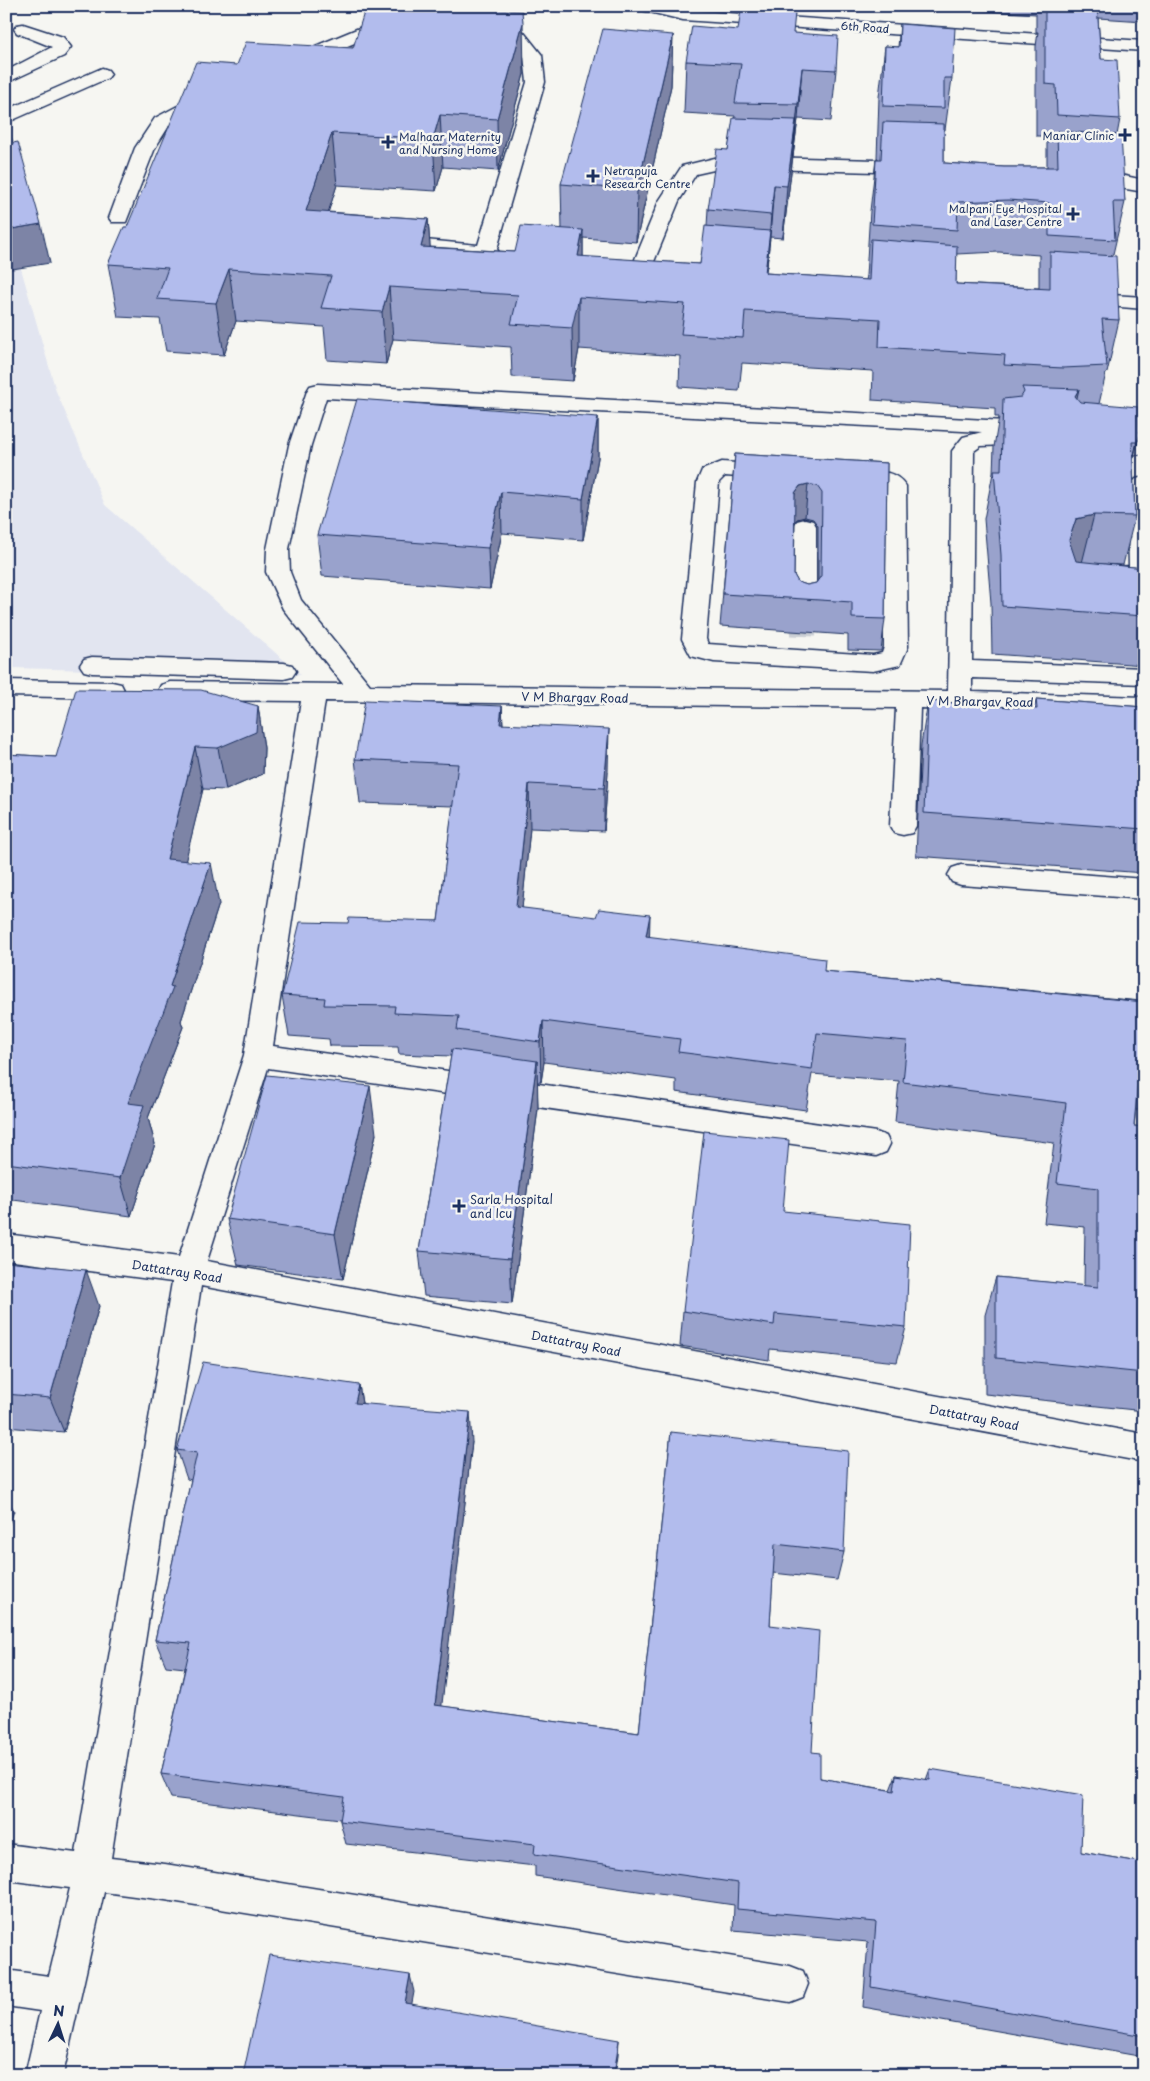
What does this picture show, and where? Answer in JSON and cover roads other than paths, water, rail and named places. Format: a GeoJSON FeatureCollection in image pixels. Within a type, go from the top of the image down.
{"type":"FeatureCollection","features":[{"type":"Feature","properties":{"kind":"street","name":"6th Road"},"geometry":{"type":"LineString","coordinates":[[647,6],[684,15],[1144,46]]}},
{"type":"Feature","properties":{"kind":"street"},"geometry":{"type":"LineString","coordinates":[[374,241],[495,253],[536,82],[533,55],[516,34],[472,22]]}},
{"type":"Feature","properties":{"kind":"street"},"geometry":{"type":"LineString","coordinates":[[274,69],[370,30],[408,23]]}},
{"type":"Feature","properties":{"kind":"street"},"geometry":{"type":"LineString","coordinates":[[6,36],[15,27],[58,41],[62,47],[58,52],[6,78]]}},
{"type":"Feature","properties":{"kind":"street"},"geometry":{"type":"LineString","coordinates":[[6,118],[102,74]]}},
{"type":"Feature","properties":{"kind":"street"},"geometry":{"type":"LineString","coordinates":[[119,218],[145,148],[162,122],[198,100],[224,90]]}},
{"type":"Feature","properties":{"kind":"street"},"geometry":{"type":"LineString","coordinates":[[643,264],[669,201],[689,170],[723,162],[932,168]]}},
{"type":"Feature","properties":{"kind":"street"},"geometry":{"type":"LineString","coordinates":[[1067,176],[1106,178],[1144,186]]}},
{"type":"Feature","properties":{"kind":"street"},"geometry":{"type":"LineString","coordinates":[[1065,298],[1144,303]]}},
{"type":"Feature","properties":{"kind":"street"},"geometry":{"type":"LineString","coordinates":[[364,694],[291,603],[278,572],[278,549],[300,445],[318,391],[1051,436],[974,440],[967,443],[964,451],[960,700]]}},
{"type":"Feature","properties":{"kind":"street"},"geometry":{"type":"LineString","coordinates":[[1144,423],[1080,436],[1144,448]]}},
{"type":"Feature","properties":{"kind":"street"},"geometry":{"type":"LineString","coordinates":[[732,469],[888,480],[895,486],[895,654],[892,659],[885,662],[873,663],[803,648],[714,654],[699,650],[696,645],[694,639],[708,482],[710,475],[714,472],[732,469]]}},
{"type":"Feature","properties":{"kind":"street"},"geometry":{"type":"LineString","coordinates":[[1082,572],[1126,575],[1135,574],[1141,570],[1138,488],[1144,484]]}},
{"type":"Feature","properties":{"kind":"street"},"geometry":{"type":"LineString","coordinates":[[804,608],[806,526]]}},
{"type":"Feature","properties":{"kind":"street"},"geometry":{"type":"LineString","coordinates":[[802,700],[803,648]]}},
{"type":"Feature","properties":{"kind":"street"},"geometry":{"type":"LineString","coordinates":[[92,665],[284,671]]}},
{"type":"Feature","properties":{"kind":"street"},"geometry":{"type":"LineString","coordinates":[[205,692],[210,669]]}},
{"type":"Feature","properties":{"kind":"street"},"geometry":{"type":"LineString","coordinates":[[961,669],[1144,676]]}},
{"type":"Feature","properties":{"kind":"street","name":"V M Bhargav Road"},"geometry":{"type":"LineString","coordinates":[[6,688],[314,694],[960,700],[1144,706]]}},
{"type":"Feature","properties":{"kind":"street"},"geometry":{"type":"LineString","coordinates":[[44,2075],[91,1872],[189,1271],[258,1055],[314,694]]}},
{"type":"Feature","properties":{"kind":"street"},"geometry":{"type":"LineString","coordinates":[[903,826],[908,700]]}},
{"type":"Feature","properties":{"kind":"street"},"geometry":{"type":"LineString","coordinates":[[961,875],[1144,889]]}},
{"type":"Feature","properties":{"kind":"street"},"geometry":{"type":"LineString","coordinates":[[258,1055],[876,1144]]}},
{"type":"Feature","properties":{"kind":"street","name":"Dattatray Road"},"geometry":{"type":"LineString","coordinates":[[6,1247],[189,1271],[1144,1448]]}},
{"type":"Feature","properties":{"kind":"street"},"geometry":{"type":"LineString","coordinates":[[6,1862],[165,1882],[790,1984]]}},
{"type":"Feature","properties":{"kind":"street"},"geometry":{"type":"LineString","coordinates":[[6,1988],[61,1996]]}},
{"type":"Feature","properties":{"kind":"tunnel"},"geometry":{"type":"LineString","coordinates":[[803,636],[804,608]]}},
{"type":"Feature","properties":{"kind":"place","name":"Maniar Clinic"},"geometry":{"type":"Point","coordinates":[1125,135]}},
{"type":"Feature","properties":{"kind":"place","name":"Malhaar Maternity and Nursing Home"},"geometry":{"type":"Point","coordinates":[388,142]}},
{"type":"Feature","properties":{"kind":"place","name":"Netrapuja Research Centre"},"geometry":{"type":"Point","coordinates":[593,176]}},
{"type":"Feature","properties":{"kind":"place","name":"Malpani Eye Hospital and Laser Centre"},"geometry":{"type":"Point","coordinates":[1073,214]}},
{"type":"Feature","properties":{"kind":"place","name":"Sarla Hospital and Icu"},"geometry":{"type":"Point","coordinates":[459,1206]}}]}
